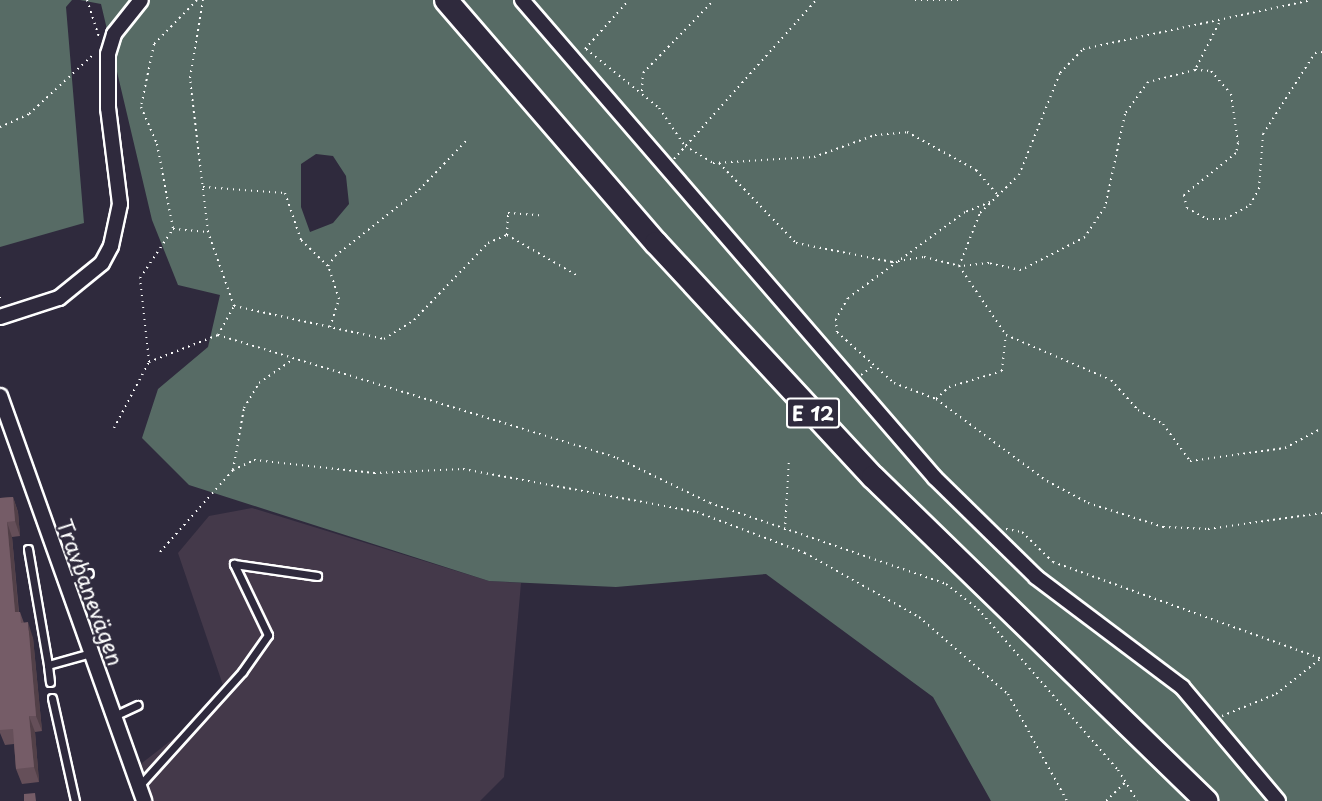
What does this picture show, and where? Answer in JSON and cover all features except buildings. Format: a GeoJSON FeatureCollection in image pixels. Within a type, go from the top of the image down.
{"type":"FeatureCollection","features":[{"type":"Feature","properties":{"kind":"highway","name":"E 12"},"geometry":{"type":"LineString","coordinates":[[430,0],[648,252],[819,437],[1187,801]]}},
{"type":"Feature","properties":{"kind":"highway","name":"E 12"},"geometry":{"type":"LineString","coordinates":[[446,0],[656,243],[873,477],[1206,801]]}},
{"type":"Feature","properties":{"kind":"street"},"geometry":{"type":"LineString","coordinates":[[0,317],[67,293],[102,262],[111,246],[120,204],[108,108],[108,54],[114,34],[141,0]]}},
{"type":"Feature","properties":{"kind":"street"},"geometry":{"type":"LineString","coordinates":[[522,0],[858,392],[983,529],[1036,577],[1174,680],[1278,801]]}},
{"type":"Feature","properties":{"kind":"street","name":"Travbanevägen"},"geometry":{"type":"LineString","coordinates":[[0,396],[144,801]]}},
{"type":"Feature","properties":{"kind":"lane"},"geometry":{"type":"LineString","coordinates":[[28,549],[50,682]]}},
{"type":"Feature","properties":{"kind":"lane"},"geometry":{"type":"LineString","coordinates":[[139,786],[243,672],[268,635],[234,564],[317,576]]}},
{"type":"Feature","properties":{"kind":"lane"},"geometry":{"type":"LineString","coordinates":[[65,581],[89,573]]}},
{"type":"Feature","properties":{"kind":"lane"},"geometry":{"type":"LineString","coordinates":[[48,665],[91,653]]}},
{"type":"Feature","properties":{"kind":"lane"},"geometry":{"type":"LineString","coordinates":[[52,698],[75,801]]}},
{"type":"Feature","properties":{"kind":"lane"},"geometry":{"type":"LineString","coordinates":[[114,717],[138,705]]}},
{"type":"Feature","properties":{"kind":"path"},"geometry":{"type":"LineString","coordinates":[[0,127],[28,114],[101,49],[87,0]]}},
{"type":"Feature","properties":{"kind":"path"},"geometry":{"type":"LineString","coordinates":[[114,428],[149,362],[140,278],[173,229],[157,144],[141,107],[154,44],[197,0]]}},
{"type":"Feature","properties":{"kind":"path"},"geometry":{"type":"LineString","coordinates":[[203,0],[190,78],[208,232],[234,306],[218,335]]}},
{"type":"Feature","properties":{"kind":"path"},"geometry":{"type":"LineString","coordinates":[[629,0],[586,49],[642,92],[686,146],[719,163],[796,243],[892,262],[924,257],[959,266],[989,263],[1021,270],[1084,237],[1105,207],[1125,114],[1148,82],[1195,70],[1211,71],[1231,94],[1238,143],[1236,153],[1184,195],[1187,208],[1197,214],[1225,219],[1250,205],[1259,189],[1263,134],[1315,53],[1322,52]]}},
{"type":"Feature","properties":{"kind":"path"},"geometry":{"type":"LineString","coordinates":[[642,92],[643,73],[714,0]]}},
{"type":"Feature","properties":{"kind":"path"},"geometry":{"type":"LineString","coordinates":[[667,167],[816,0]]}},
{"type":"Feature","properties":{"kind":"path"},"geometry":{"type":"LineString","coordinates":[[915,0],[959,0]]}},
{"type":"Feature","properties":{"kind":"path"},"geometry":{"type":"LineString","coordinates":[[959,266],[980,213],[1019,175],[1060,73],[1083,49],[1219,22],[1312,0]]}},
{"type":"Feature","properties":{"kind":"path"},"geometry":{"type":"LineString","coordinates":[[1195,70],[1219,22]]}},
{"type":"Feature","properties":{"kind":"path"},"geometry":{"type":"LineString","coordinates":[[719,163],[814,157],[875,135],[907,132],[976,170],[998,196]]}},
{"type":"Feature","properties":{"kind":"path"},"geometry":{"type":"LineString","coordinates":[[328,266],[419,190],[466,141]]}},
{"type":"Feature","properties":{"kind":"path"},"geometry":{"type":"LineString","coordinates":[[203,187],[285,194],[301,240],[328,266],[339,299],[330,327]]}},
{"type":"Feature","properties":{"kind":"path"},"geometry":{"type":"LineString","coordinates":[[993,201],[965,212],[892,262],[848,298],[836,319],[837,332],[894,382],[936,399],[1047,481],[1127,517],[1163,527],[1208,529],[1322,513]]}},
{"type":"Feature","properties":{"kind":"path"},"geometry":{"type":"LineString","coordinates":[[507,235],[508,213],[539,215]]}},
{"type":"Feature","properties":{"kind":"path"},"geometry":{"type":"LineString","coordinates":[[173,229],[208,232]]}},
{"type":"Feature","properties":{"kind":"path"},"geometry":{"type":"LineString","coordinates":[[234,306],[384,339],[414,320],[488,243],[507,235]]}},
{"type":"Feature","properties":{"kind":"path"},"geometry":{"type":"LineString","coordinates":[[507,235],[578,276]]}},
{"type":"Feature","properties":{"kind":"path"},"geometry":{"type":"LineString","coordinates":[[959,266],[1006,335],[1111,380],[1138,410],[1163,424],[1190,461],[1285,448],[1322,428]]}},
{"type":"Feature","properties":{"kind":"path"},"geometry":{"type":"LineString","coordinates":[[149,362],[218,335],[617,458],[710,503],[946,584],[978,609],[1126,782],[1137,801]]}},
{"type":"Feature","properties":{"kind":"path"},"geometry":{"type":"LineString","coordinates":[[936,399],[949,387],[1002,371],[1006,335]]}},
{"type":"Feature","properties":{"kind":"path"},"geometry":{"type":"LineString","coordinates":[[233,470],[244,408],[259,383],[294,359]]}},
{"type":"Feature","properties":{"kind":"path"},"geometry":{"type":"LineString","coordinates":[[785,530],[789,459]]}},
{"type":"Feature","properties":{"kind":"path"},"geometry":{"type":"LineString","coordinates":[[159,552],[233,470],[254,460],[374,473],[463,469],[697,512],[805,553],[919,617],[1008,694],[1067,801]]}},
{"type":"Feature","properties":{"kind":"path"},"geometry":{"type":"LineString","coordinates":[[983,529],[1022,532],[1053,562],[1322,658]]}},
{"type":"Feature","properties":{"kind":"path"},"geometry":{"type":"LineString","coordinates":[[1210,721],[1276,694],[1322,658]]}},
{"type":"Feature","properties":{"kind":"path"},"geometry":{"type":"LineString","coordinates":[[1106,801],[1126,782]]}},
{"type":"Feature","properties":{"kind":"shaded area"},"geometry":{"type":"Polygon","coordinates":[[[252,508],[489,581],[521,583],[504,777],[480,801],[144,801],[133,770],[227,697],[178,553],[209,516],[252,508]]]}},
{"type":"Feature","properties":{"kind":"green space"},"geometry":{"type":"Polygon","coordinates":[[[0,0],[72,0],[66,7],[84,223],[0,247],[0,0]]]}},
{"type":"Feature","properties":{"kind":"green space"},"geometry":{"type":"Polygon","coordinates":[[[80,0],[1322,0],[1322,801],[991,801],[933,697],[766,574],[616,587],[489,581],[189,485],[142,438],[158,389],[208,347],[220,295],[178,285],[152,220],[101,4],[80,0]],[[316,154],[301,164],[301,207],[310,232],[333,223],[349,204],[346,176],[333,156],[316,154]]]}}]}
